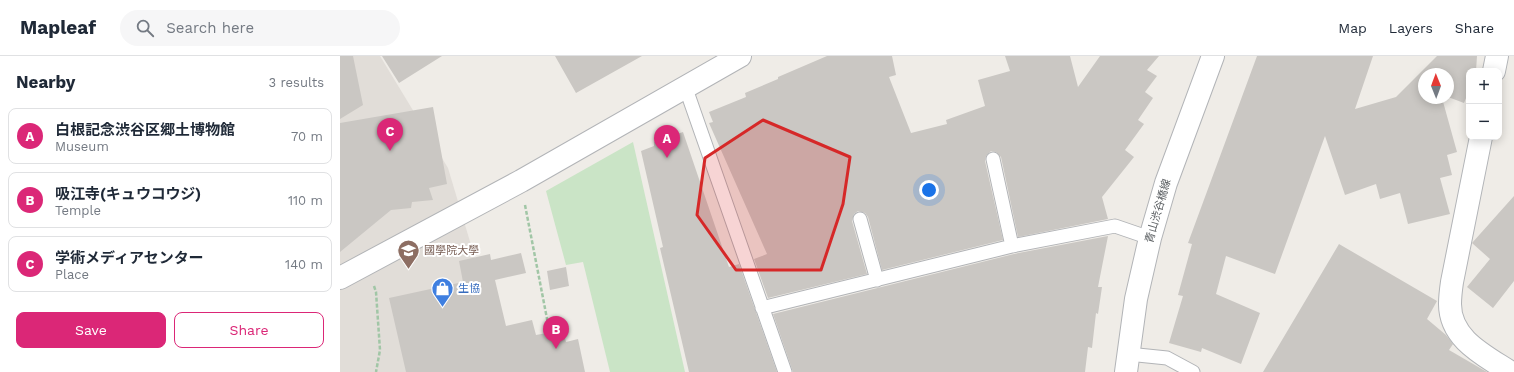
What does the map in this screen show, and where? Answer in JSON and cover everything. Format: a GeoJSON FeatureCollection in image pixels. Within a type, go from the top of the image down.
{"type":"FeatureCollection","features":[{"type":"Feature","properties":{"kind":"street"},"geometry":{"type":"LineString","coordinates":[[1495,68],[1497,56]]}},
{"type":"Feature","properties":{"kind":"street"},"geometry":{"type":"LineString","coordinates":[[340,278],[521,181],[685,86],[730,58]]}},
{"type":"Feature","properties":{"kind":"street","name":"青山渋谷橋線"},"geometry":{"type":"LineString","coordinates":[[1127,363],[1136,299],[1150,238],[1166,183],[1209,58]]}},
{"type":"Feature","properties":{"kind":"street"},"geometry":{"type":"LineString","coordinates":[[1480,140],[1452,282],[1450,304],[1453,322],[1465,342],[1510,372]]}},
{"type":"Feature","properties":{"kind":"lane"},"geometry":{"type":"LineString","coordinates":[[685,86],[785,372]]}},
{"type":"Feature","properties":{"kind":"lane"},"geometry":{"type":"LineString","coordinates":[[993,159],[1012,246]]}},
{"type":"Feature","properties":{"kind":"lane"},"geometry":{"type":"LineString","coordinates":[[860,219],[877,280]]}},
{"type":"Feature","properties":{"kind":"lane"},"geometry":{"type":"LineString","coordinates":[[762,308],[1012,246],[1115,226],[1150,238]]}},
{"type":"Feature","properties":{"kind":"lane"},"geometry":{"type":"LineString","coordinates":[[1127,363],[1167,358],[1193,372]]}},
{"type":"Feature","properties":{"kind":"path"},"geometry":{"type":"LineString","coordinates":[[521,181],[549,329]]}},
{"type":"Feature","properties":{"kind":"path"},"geometry":{"type":"LineString","coordinates":[[372,282],[376,292],[380,350],[376,372]]}},
{"type":"Feature","properties":{"kind":"highlighted area"},"geometry":{"type":"Polygon","coordinates":[[[763,120],[850,157],[843,204],[821,270],[736,270],[697,215],[705,158],[763,120]]]}},
{"type":"Feature","properties":{"kind":"shaded area","name":"國學院大學"},"geometry":{"type":"Polygon","coordinates":[[[340,56],[380,56],[448,168],[509,372],[340,372],[340,56]]]}},
{"type":"Feature","properties":{"kind":"green space"},"geometry":{"type":"Polygon","coordinates":[[[633,142],[685,372],[610,372],[583,262],[566,265],[546,191],[633,142]]]}},
{"type":"Feature","properties":{"kind":"building"},"geometry":{"type":"Polygon","coordinates":[[[340,56],[353,56],[363,105],[340,119],[340,56]]]}},
{"type":"Feature","properties":{"kind":"building"},"geometry":{"type":"Polygon","coordinates":[[[382,56],[442,56],[399,83],[382,56]]]}},
{"type":"Feature","properties":{"kind":"building"},"geometry":{"type":"Polygon","coordinates":[[[555,56],[642,56],[576,93],[555,56]]]}},
{"type":"Feature","properties":{"kind":"building"},"geometry":{"type":"Polygon","coordinates":[[[827,56],[892,56],[896,75],[889,77],[911,133],[947,124],[946,120],[985,106],[978,80],[1010,71],[1005,56],[1070,56],[1078,87],[1100,56],[1159,56],[1147,70],[1157,76],[1145,92],[1153,98],[1138,120],[1144,124],[1125,150],[1134,157],[1102,197],[1108,219],[1018,237],[1001,157],[996,152],[991,151],[986,156],[985,161],[1003,240],[882,270],[868,217],[865,213],[858,211],[854,214],[852,221],[867,274],[768,298],[754,259],[767,254],[709,123],[713,122],[709,112],[746,97],[745,93],[827,56]]]}},
{"type":"Feature","properties":{"kind":"building"},"geometry":{"type":"Polygon","coordinates":[[[1257,56],[1373,56],[1355,109],[1396,97],[1418,75],[1418,104],[1444,104],[1457,152],[1447,155],[1452,175],[1440,178],[1450,214],[1408,224],[1400,193],[1380,199],[1376,184],[1345,195],[1325,136],[1275,274],[1226,256],[1216,294],[1260,313],[1241,364],[1202,348],[1201,352],[1169,343],[1183,296],[1178,295],[1192,244],[1188,243],[1257,56]]]}},
{"type":"Feature","properties":{"kind":"building"},"geometry":{"type":"Polygon","coordinates":[[[1437,56],[1477,56],[1476,68],[1466,68],[1466,98],[1464,103],[1454,99],[1454,68],[1425,68],[1437,56]]]}},
{"type":"Feature","properties":{"kind":"building"},"geometry":{"type":"Polygon","coordinates":[[[433,107],[447,184],[429,188],[433,200],[412,202],[411,208],[391,210],[340,252],[340,123],[433,107]]]}},
{"type":"Feature","properties":{"kind":"building"},"geometry":{"type":"Polygon","coordinates":[[[683,132],[729,267],[739,264],[777,372],[689,372],[660,248],[663,247],[641,151],[654,146],[654,142],[683,132]]]}},
{"type":"Feature","properties":{"kind":"building"},"geometry":{"type":"Polygon","coordinates":[[[1514,196],[1514,281],[1493,308],[1467,287],[1490,259],[1472,243],[1514,196]]]}},
{"type":"Feature","properties":{"kind":"building"},"geometry":{"type":"Polygon","coordinates":[[[1108,236],[1098,287],[1102,287],[1098,314],[1096,313],[1092,348],[1088,347],[1085,372],[793,372],[773,314],[1014,254],[1108,236]]]}},
{"type":"Feature","properties":{"kind":"building"},"geometry":{"type":"Polygon","coordinates":[[[1339,244],[1437,301],[1427,319],[1446,335],[1453,344],[1449,350],[1487,372],[1263,372],[1339,244]]]}},
{"type":"Feature","properties":{"kind":"building"},"geometry":{"type":"Polygon","coordinates":[[[521,253],[526,273],[495,280],[506,326],[532,320],[536,335],[563,330],[566,342],[578,339],[585,372],[406,372],[389,298],[463,282],[459,261],[490,254],[491,260],[521,253]]]}},
{"type":"Feature","properties":{"kind":"building"},"geometry":{"type":"Polygon","coordinates":[[[566,267],[569,286],[550,290],[547,271],[566,267]]]}},
{"type":"Feature","properties":{"kind":"place","name":"学術メディアセンター"},"geometry":{"type":"Point","coordinates":[390,151]}},
{"type":"Feature","properties":{"kind":"place","name":"白根記念渋谷区郷土博物館"},"geometry":{"type":"Point","coordinates":[667,158]}},
{"type":"Feature","properties":{"kind":"place","name":"國學院大學"},"geometry":{"type":"Point","coordinates":[409,270]}},
{"type":"Feature","properties":{"kind":"place","name":"生協"},"geometry":{"type":"Point","coordinates":[443,308]}},
{"type":"Feature","properties":{"kind":"place","name":"吸江寺(キュウコウジ)"},"geometry":{"type":"Point","coordinates":[556,349]}}]}
